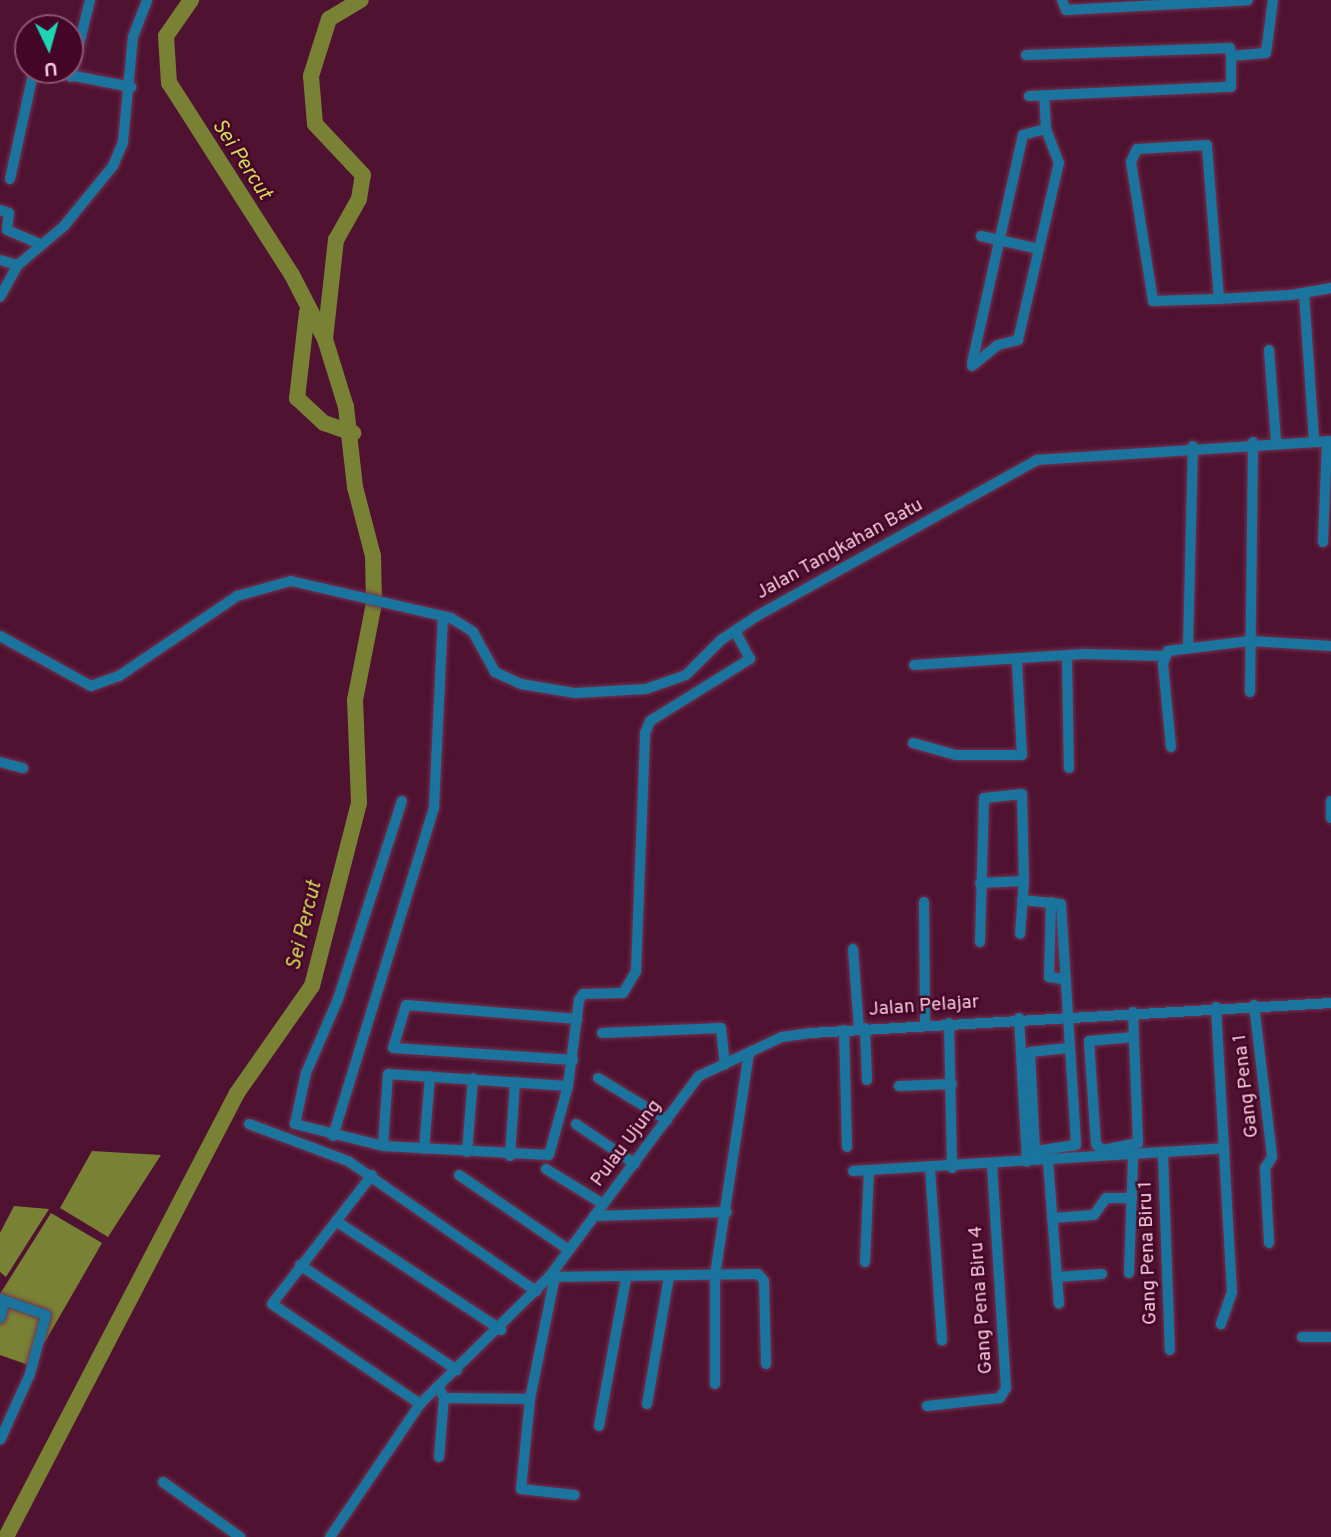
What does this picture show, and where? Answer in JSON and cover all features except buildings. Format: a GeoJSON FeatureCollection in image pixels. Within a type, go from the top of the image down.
{"type":"FeatureCollection","features":[{"type":"Feature","properties":{"kind":"street"},"geometry":{"type":"LineString","coordinates":[[84,25],[90,0]]}},
{"type":"Feature","properties":{"kind":"street"},"geometry":{"type":"LineString","coordinates":[[0,297],[18,265],[64,226],[113,166],[131,87],[133,37],[147,0]]}},
{"type":"Feature","properties":{"kind":"street"},"geometry":{"type":"LineString","coordinates":[[1062,0],[1066,10],[1240,1]]}},
{"type":"Feature","properties":{"kind":"street"},"geometry":{"type":"LineString","coordinates":[[1231,55],[1270,50],[1273,0]]}},
{"type":"Feature","properties":{"kind":"street"},"geometry":{"type":"LineString","coordinates":[[1026,55],[1230,48],[1231,55],[1231,87],[1029,96]]}},
{"type":"Feature","properties":{"kind":"street"},"geometry":{"type":"LineString","coordinates":[[84,80],[131,87]]}},
{"type":"Feature","properties":{"kind":"street"},"geometry":{"type":"LineString","coordinates":[[10,179],[31,84]]}},
{"type":"Feature","properties":{"kind":"street"},"geometry":{"type":"LineString","coordinates":[[1044,95],[1046,129],[1059,163],[1018,340],[998,345],[972,366],[1023,135],[1046,129]]}},
{"type":"Feature","properties":{"kind":"street"},"geometry":{"type":"LineString","coordinates":[[1219,299],[1207,145],[1137,149],[1131,162],[1149,297],[1219,299],[1304,293],[1331,288]]}},
{"type":"Feature","properties":{"kind":"street"},"geometry":{"type":"LineString","coordinates":[[0,211],[9,213],[7,230],[40,244]]}},
{"type":"Feature","properties":{"kind":"street"},"geometry":{"type":"LineString","coordinates":[[981,236],[1039,249]]}},
{"type":"Feature","properties":{"kind":"street"},"geometry":{"type":"LineString","coordinates":[[0,260],[18,265]]}},
{"type":"Feature","properties":{"kind":"street"},"geometry":{"type":"LineString","coordinates":[[1304,293],[1314,441]]}},
{"type":"Feature","properties":{"kind":"street"},"geometry":{"type":"LineString","coordinates":[[1269,350],[1276,442]]}},
{"type":"Feature","properties":{"kind":"street"},"geometry":{"type":"LineString","coordinates":[[1323,542],[1329,441]]}},
{"type":"Feature","properties":{"kind":"street","name":"Jalan Tangkahan Batu"},"geometry":{"type":"LineString","coordinates":[[0,636],[91,686],[119,676],[261,585],[291,581],[328,587],[443,616],[473,632],[504,678],[575,693],[671,683],[735,631],[1037,460],[1253,442],[1329,441]]}},
{"type":"Feature","properties":{"kind":"street"},"geometry":{"type":"LineString","coordinates":[[1250,692],[1253,442]]}},
{"type":"Feature","properties":{"kind":"street"},"geometry":{"type":"LineString","coordinates":[[1188,647],[1193,446]]}},
{"type":"Feature","properties":{"kind":"street"},"geometry":{"type":"LineString","coordinates":[[333,1136],[434,807],[443,616]]}},
{"type":"Feature","properties":{"kind":"street"},"geometry":{"type":"LineString","coordinates":[[402,801],[338,999],[306,1073],[295,1124],[333,1136],[383,1146],[510,1156],[549,1155],[568,1086],[583,994],[623,993],[636,971],[645,733],[650,721],[751,659],[735,631]]}},
{"type":"Feature","properties":{"kind":"street"},"geometry":{"type":"LineString","coordinates":[[914,665],[1164,656],[1188,647],[1250,641],[1331,646]]}},
{"type":"Feature","properties":{"kind":"street"},"geometry":{"type":"LineString","coordinates":[[1164,656],[1171,747]]}},
{"type":"Feature","properties":{"kind":"street"},"geometry":{"type":"LineString","coordinates":[[1067,658],[1069,768]]}},
{"type":"Feature","properties":{"kind":"street"},"geometry":{"type":"LineString","coordinates":[[913,743],[956,755],[1022,755],[1017,662]]}},
{"type":"Feature","properties":{"kind":"street"},"geometry":{"type":"LineString","coordinates":[[0,762],[23,768]]}},
{"type":"Feature","properties":{"kind":"street"},"geometry":{"type":"LineString","coordinates":[[980,942],[980,803],[1022,794],[1024,881],[1020,934]]}},
{"type":"Feature","properties":{"kind":"street"},"geometry":{"type":"LineString","coordinates":[[1331,801],[1331,818]]}},
{"type":"Feature","properties":{"kind":"street"},"geometry":{"type":"LineString","coordinates":[[980,883],[1024,881]]}},
{"type":"Feature","properties":{"kind":"street"},"geometry":{"type":"LineString","coordinates":[[1021,900],[1056,903],[1049,977],[1062,979],[1066,1015],[1076,1145],[1035,1151],[1030,1052],[1068,1048]]}},
{"type":"Feature","properties":{"kind":"street"},"geometry":{"type":"LineString","coordinates":[[924,902],[925,1023]]}},
{"type":"Feature","properties":{"kind":"street"},"geometry":{"type":"LineString","coordinates":[[853,949],[867,1080]]}},
{"type":"Feature","properties":{"kind":"street","name":"Jalan Pelajar"},"geometry":{"type":"LineString","coordinates":[[749,1053],[782,1037],[862,1028],[1216,1007],[1331,1003]]}},
{"type":"Feature","properties":{"kind":"street"},"geometry":{"type":"LineString","coordinates":[[572,1060],[393,1048],[406,1005],[577,1020]]}},
{"type":"Feature","properties":{"kind":"street","name":"Gang Pena 1"},"geometry":{"type":"LineString","coordinates":[[1254,1005],[1272,1157],[1265,1168],[1269,1242]]}},
{"type":"Feature","properties":{"kind":"street"},"geometry":{"type":"LineString","coordinates":[[1216,1007],[1232,1299],[1221,1324]]}},
{"type":"Feature","properties":{"kind":"street"},"geometry":{"type":"LineString","coordinates":[[1133,1012],[1134,1037],[1138,1143],[1102,1150],[1096,1143],[1089,1041],[1134,1037]]}},
{"type":"Feature","properties":{"kind":"street"},"geometry":{"type":"LineString","coordinates":[[1019,1018],[1027,1163]]}},
{"type":"Feature","properties":{"kind":"street"},"geometry":{"type":"LineString","coordinates":[[948,1023],[952,1084],[952,1168]]}},
{"type":"Feature","properties":{"kind":"street"},"geometry":{"type":"LineString","coordinates":[[602,1033],[721,1028],[725,1065]]}},
{"type":"Feature","properties":{"kind":"street"},"geometry":{"type":"LineString","coordinates":[[844,1030],[847,1147]]}},
{"type":"Feature","properties":{"kind":"street"},"geometry":{"type":"LineString","coordinates":[[715,1384],[715,1275],[727,1212],[749,1053]]}},
{"type":"Feature","properties":{"kind":"street","name":"Pulau Ujung"},"geometry":{"type":"LineString","coordinates":[[330,1537],[420,1404],[501,1330],[536,1291],[551,1279],[569,1250],[699,1076],[749,1053]]}},
{"type":"Feature","properties":{"kind":"street"},"geometry":{"type":"LineString","coordinates":[[383,1146],[388,1074],[568,1086]]}},
{"type":"Feature","properties":{"kind":"street"},"geometry":{"type":"LineString","coordinates":[[424,1149],[430,1076]]}},
{"type":"Feature","properties":{"kind":"street"},"geometry":{"type":"LineString","coordinates":[[467,1152],[473,1078]]}},
{"type":"Feature","properties":{"kind":"street"},"geometry":{"type":"LineString","coordinates":[[598,1078],[667,1120]]}},
{"type":"Feature","properties":{"kind":"street"},"geometry":{"type":"LineString","coordinates":[[510,1156],[515,1082]]}},
{"type":"Feature","properties":{"kind":"street"},"geometry":{"type":"LineString","coordinates":[[899,1086],[952,1084]]}},
{"type":"Feature","properties":{"kind":"street"},"geometry":{"type":"LineString","coordinates":[[249,1124],[332,1152],[372,1175],[536,1291]]}},
{"type":"Feature","properties":{"kind":"street"},"geometry":{"type":"LineString","coordinates":[[576,1124],[635,1164]]}},
{"type":"Feature","properties":{"kind":"street"},"geometry":{"type":"LineString","coordinates":[[853,1171],[1133,1157],[1224,1148]]}},
{"type":"Feature","properties":{"kind":"street","name":"Gang Pena Biru 1"},"geometry":{"type":"LineString","coordinates":[[1163,1154],[1170,1350]]}},
{"type":"Feature","properties":{"kind":"street"},"geometry":{"type":"LineString","coordinates":[[1129,1273],[1133,1157]]}},
{"type":"Feature","properties":{"kind":"street"},"geometry":{"type":"LineString","coordinates":[[1048,1161],[1059,1304]]}},
{"type":"Feature","properties":{"kind":"street","name":"Gang Pena Biru 4"},"geometry":{"type":"LineString","coordinates":[[927,1406],[1000,1398],[1006,1388],[992,1165]]}},
{"type":"Feature","properties":{"kind":"street"},"geometry":{"type":"LineString","coordinates":[[546,1169],[603,1204]]}},
{"type":"Feature","properties":{"kind":"street"},"geometry":{"type":"LineString","coordinates":[[930,1169],[942,1341]]}},
{"type":"Feature","properties":{"kind":"street"},"geometry":{"type":"LineString","coordinates":[[865,1262],[869,1170]]}},
{"type":"Feature","properties":{"kind":"street"},"geometry":{"type":"LineString","coordinates":[[372,1175],[273,1301],[274,1309],[420,1404]]}},
{"type":"Feature","properties":{"kind":"street"},"geometry":{"type":"LineString","coordinates":[[459,1175],[569,1250]]}},
{"type":"Feature","properties":{"kind":"street"},"geometry":{"type":"LineString","coordinates":[[1052,1218],[1094,1215],[1107,1198],[1132,1198]]}},
{"type":"Feature","properties":{"kind":"street"},"geometry":{"type":"LineString","coordinates":[[594,1216],[727,1212]]}},
{"type":"Feature","properties":{"kind":"street"},"geometry":{"type":"LineString","coordinates":[[336,1221],[501,1330]]}},
{"type":"Feature","properties":{"kind":"street"},"geometry":{"type":"LineString","coordinates":[[300,1265],[457,1370]]}},
{"type":"Feature","properties":{"kind":"street"},"geometry":{"type":"LineString","coordinates":[[1056,1278],[1102,1274]]}},
{"type":"Feature","properties":{"kind":"street"},"geometry":{"type":"LineString","coordinates":[[647,1404],[669,1276]]}},
{"type":"Feature","properties":{"kind":"street"},"geometry":{"type":"LineString","coordinates":[[575,1495],[521,1491],[530,1399],[551,1279],[761,1276],[766,1364]]}},
{"type":"Feature","properties":{"kind":"street"},"geometry":{"type":"LineString","coordinates":[[599,1426],[626,1279]]}},
{"type":"Feature","properties":{"kind":"street"},"geometry":{"type":"LineString","coordinates":[[0,1318],[2,1300],[46,1315],[30,1374],[0,1440]]}},
{"type":"Feature","properties":{"kind":"street"},"geometry":{"type":"LineString","coordinates":[[1302,1337],[1331,1337]]}},
{"type":"Feature","properties":{"kind":"street"},"geometry":{"type":"LineString","coordinates":[[438,1386],[444,1398],[439,1457]]}},
{"type":"Feature","properties":{"kind":"street"},"geometry":{"type":"LineString","coordinates":[[444,1398],[530,1399]]}},
{"type":"Feature","properties":{"kind":"street"},"geometry":{"type":"LineString","coordinates":[[163,1482],[240,1537]]}},
{"type":"Feature","properties":{"kind":"shaded area"},"geometry":{"type":"Polygon","coordinates":[[[92,1151],[161,1155],[108,1237],[60,1208],[92,1151]]]}},
{"type":"Feature","properties":{"kind":"shaded area"},"geometry":{"type":"Polygon","coordinates":[[[14,1206],[49,1209],[6,1277],[0,1272],[0,1233],[14,1206]]]}},
{"type":"Feature","properties":{"kind":"shaded area"},"geometry":{"type":"Polygon","coordinates":[[[51,1213],[102,1243],[31,1366],[0,1355],[0,1294],[51,1213]]]}},
{"type":"Feature","properties":{"kind":"waterway","name":"Sei Percut"},"geometry":{"type":"LineString","coordinates":[[6,1537],[237,1093],[312,986],[359,803],[355,700],[374,603],[373,556],[355,487],[346,407],[325,339],[292,275],[169,83],[166,36],[191,0]]}},
{"type":"Feature","properties":{"kind":"waterway","name":"Sei Percut"},"geometry":{"type":"LineString","coordinates":[[325,339],[336,240],[359,199],[363,175],[315,124],[311,76],[329,19],[361,0]]}},
{"type":"Feature","properties":{"kind":"waterway"},"geometry":{"type":"LineString","coordinates":[[307,312],[297,398],[324,423],[353,433]]}}]}
